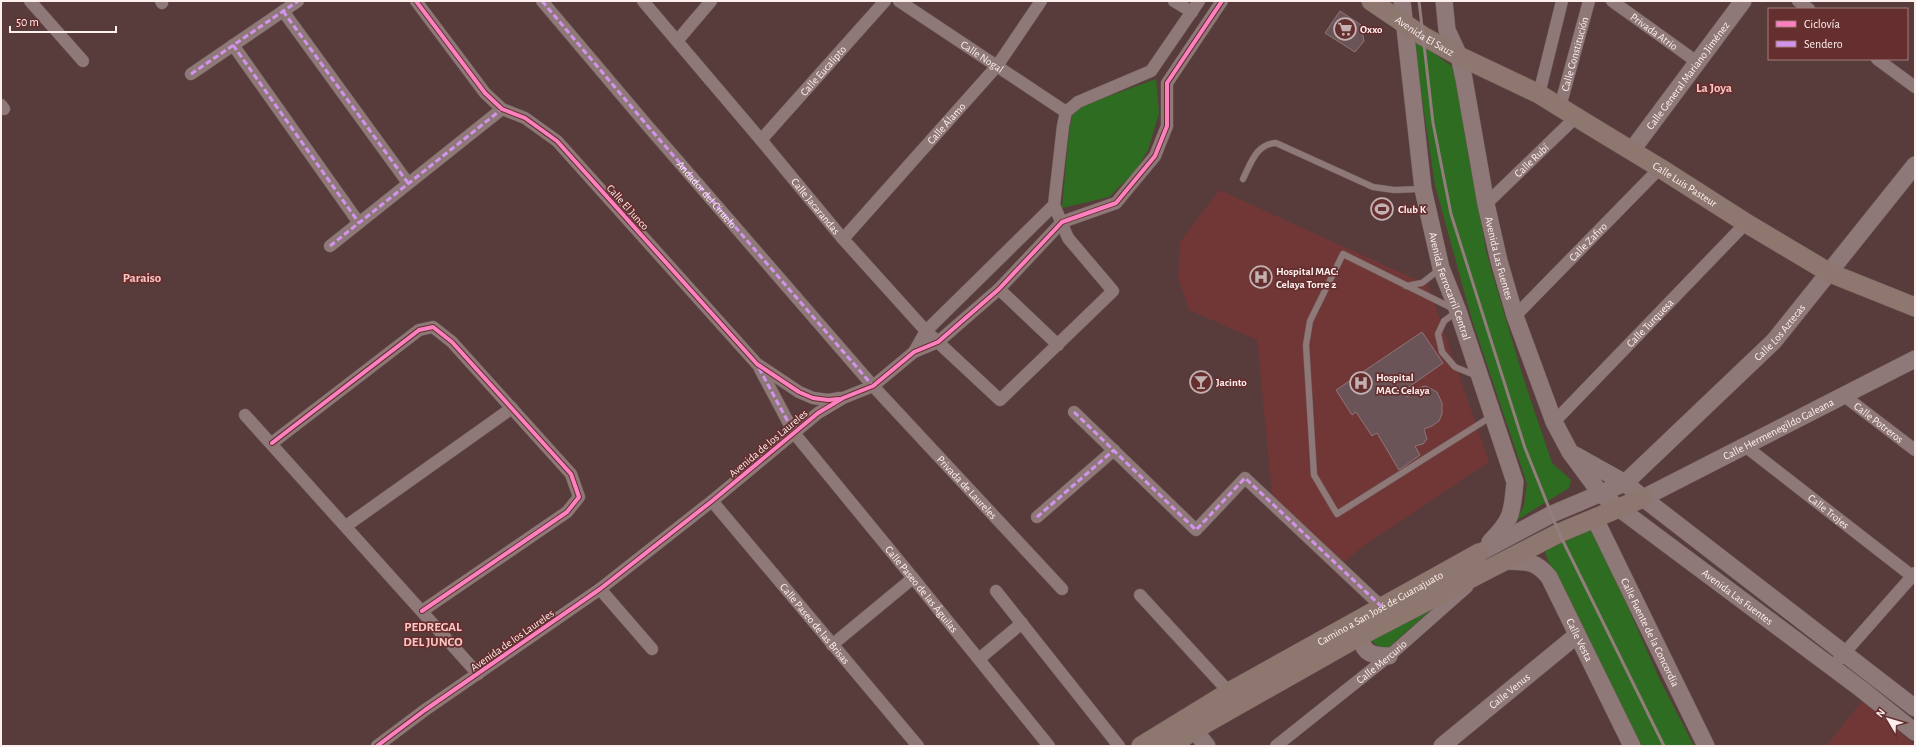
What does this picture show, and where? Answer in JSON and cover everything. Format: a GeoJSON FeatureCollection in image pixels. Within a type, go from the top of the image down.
{"type":"FeatureCollection","features":[{"type":"Feature","properties":{"kind":"main road","name":"Avenida El Sauz"},"geometry":{"type":"LineString","coordinates":[[1371,1],[1458,56]]}},
{"type":"Feature","properties":{"kind":"main road","name":"Avenida Ferrocarril Central"},"geometry":{"type":"LineString","coordinates":[[1402,1],[1422,189],[1441,268],[1458,311],[1515,482],[1512,510],[1505,527],[1479,553]]}},
{"type":"Feature","properties":{"kind":"main road"},"geometry":{"type":"LineString","coordinates":[[1444,1],[1447,30],[1458,56]]}},
{"type":"Feature","properties":{"kind":"main road","name":"Calle General Mariano Jiménez"},"geometry":{"type":"LineString","coordinates":[[1632,150],[1743,1]]}},
{"type":"Feature","properties":{"kind":"main road","name":"Calle Luis Pasteur"},"geometry":{"type":"LineString","coordinates":[[1458,56],[1539,94],[1632,150],[1746,224],[1830,273],[1915,307]]}},
{"type":"Feature","properties":{"kind":"main road","name":"Avenida Las Fuentes"},"geometry":{"type":"LineString","coordinates":[[1458,56],[1464,79],[1486,204],[1499,261],[1515,316],[1554,422],[1570,452],[1601,494],[1832,667],[1915,732]]}},
{"type":"Feature","properties":{"kind":"main road","name":"Calle Los Aztecas"},"geometry":{"type":"LineString","coordinates":[[1626,483],[1774,341],[1915,165]]}},
{"type":"Feature","properties":{"kind":"main road","name":"Calle Hermenegildo Galeana"},"geometry":{"type":"LineString","coordinates":[[1643,498],[1915,359]]}},
{"type":"Feature","properties":{"kind":"main road","name":"Avenida Las Fuentes"},"geometry":{"type":"LineString","coordinates":[[1570,452],[1626,483],[1643,498],[1915,708]]}},
{"type":"Feature","properties":{"kind":"main road","name":"Camino a San José de Guanajuato"},"geometry":{"type":"LineString","coordinates":[[1141,746],[1190,724],[1358,629],[1382,607],[1479,553],[1552,514],[1626,483]]}},
{"type":"Feature","properties":{"kind":"main road","name":"Camino a San José de Guanajuato"},"geometry":{"type":"LineString","coordinates":[[1171,746],[1190,724],[1229,692],[1358,629],[1506,561],[1559,533],[1620,509],[1643,498]]}},
{"type":"Feature","properties":{"kind":"main road","name":"Calle Fuente de la Concordia"},"geometry":{"type":"LineString","coordinates":[[1594,519],[1706,746]]}},
{"type":"Feature","properties":{"kind":"main road","name":"Calle Vesta"},"geometry":{"type":"LineString","coordinates":[[1506,561],[1525,562],[1539,566],[1549,577],[1627,744]]}},
{"type":"Feature","properties":{"kind":"main road"},"geometry":{"type":"LineString","coordinates":[[1358,629],[1362,647],[1367,653],[1376,656],[1389,656]]}},
{"type":"Feature","properties":{"kind":"main road","name":"Calle Venus"},"geometry":{"type":"LineString","coordinates":[[1442,746],[1577,635]]}},
{"type":"Feature","properties":{"kind":"main road"},"geometry":{"type":"LineString","coordinates":[[1190,724],[1207,746]]}},
{"type":"Feature","properties":{"kind":"street"},"geometry":{"type":"LineString","coordinates":[[30,1],[83,61]]}},
{"type":"Feature","properties":{"kind":"street"},"geometry":{"type":"LineString","coordinates":[[192,74],[298,1]]}},
{"type":"Feature","properties":{"kind":"street","name":"Calle El Junco"},"geometry":{"type":"LineString","coordinates":[[416,1],[485,93],[502,109],[525,118],[557,141],[757,364],[794,433]]}},
{"type":"Feature","properties":{"kind":"street","name":"Andador del Ciruelo"},"geometry":{"type":"LineString","coordinates":[[542,1],[646,124],[873,386]]}},
{"type":"Feature","properties":{"kind":"street","name":"Calle Jacarandas"},"geometry":{"type":"LineString","coordinates":[[643,1],[843,239],[926,331],[1000,400],[1058,345]]}},
{"type":"Feature","properties":{"kind":"street"},"geometry":{"type":"LineString","coordinates":[[677,41],[711,1]]}},
{"type":"Feature","properties":{"kind":"street","name":"Calle Eucalipto"},"geometry":{"type":"LineString","coordinates":[[761,140],[884,1]]}},
{"type":"Feature","properties":{"kind":"street","name":"Calle Nogal"},"geometry":{"type":"LineString","coordinates":[[899,1],[1066,112]]}},
{"type":"Feature","properties":{"kind":"street","name":"Calle Álamo"},"geometry":{"type":"LineString","coordinates":[[843,239],[997,66],[1041,1]]}},
{"type":"Feature","properties":{"kind":"street"},"geometry":{"type":"LineString","coordinates":[[1174,1],[1192,12]]}},
{"type":"Feature","properties":{"kind":"street"},"geometry":{"type":"LineString","coordinates":[[999,289],[1058,345],[1113,291],[1068,238],[1054,205],[1066,112],[1078,102],[1151,71],[1199,1]]}},
{"type":"Feature","properties":{"kind":"street","name":"Avenida de los Laureles"},"geometry":{"type":"LineString","coordinates":[[381,745],[478,674],[600,589],[712,501],[818,413],[843,398],[873,386],[914,352],[938,342],[999,289],[1062,222],[1116,203],[1155,156],[1167,126],[1167,83],[1222,1]]}},
{"type":"Feature","properties":{"kind":"street"},"geometry":{"type":"LineString","coordinates":[[1539,94],[1562,1]]}},
{"type":"Feature","properties":{"kind":"street","name":"Calle Constitución"},"geometry":{"type":"LineString","coordinates":[[1560,107],[1589,1]]}},
{"type":"Feature","properties":{"kind":"street","name":"Privada Atrio"},"geometry":{"type":"LineString","coordinates":[[1612,1],[1697,62]]}},
{"type":"Feature","properties":{"kind":"street"},"geometry":{"type":"LineString","coordinates":[[1798,1],[1808,8]]}},
{"type":"Feature","properties":{"kind":"street"},"geometry":{"type":"LineString","coordinates":[[283,11],[408,184]]}},
{"type":"Feature","properties":{"kind":"street"},"geometry":{"type":"LineString","coordinates":[[233,45],[359,223]]}},
{"type":"Feature","properties":{"kind":"street"},"geometry":{"type":"LineString","coordinates":[[1879,60],[1915,86]]}},
{"type":"Feature","properties":{"kind":"street"},"geometry":{"type":"LineString","coordinates":[[330,246],[502,109]]}},
{"type":"Feature","properties":{"kind":"street","name":"Calle Rubí"},"geometry":{"type":"LineString","coordinates":[[1486,204],[1576,116]]}},
{"type":"Feature","properties":{"kind":"street","name":"Calle Zafiro"},"geometry":{"type":"LineString","coordinates":[[1515,316],[1660,168]]}},
{"type":"Feature","properties":{"kind":"street","name":"Avenida de los Laureles"},"geometry":{"type":"LineString","coordinates":[[914,352],[926,331],[1054,205]]}},
{"type":"Feature","properties":{"kind":"street","name":"Calle Turquesa"},"geometry":{"type":"LineString","coordinates":[[1554,422],[1746,224]]}},
{"type":"Feature","properties":{"kind":"street"},"geometry":{"type":"LineString","coordinates":[[272,443],[419,330],[433,328],[452,342],[571,474],[579,497],[567,512],[422,611]]}},
{"type":"Feature","properties":{"kind":"street","name":"Calle El Junco"},"geometry":{"type":"LineString","coordinates":[[757,364],[799,392],[813,398],[828,400],[843,398]]}},
{"type":"Feature","properties":{"kind":"street","name":"Privada de Laureles"},"geometry":{"type":"LineString","coordinates":[[873,386],[1062,589]]}},
{"type":"Feature","properties":{"kind":"street","name":"Calle Potreros"},"geometry":{"type":"LineString","coordinates":[[1843,395],[1915,450]]}},
{"type":"Feature","properties":{"kind":"street"},"geometry":{"type":"LineString","coordinates":[[346,526],[512,408]]}},
{"type":"Feature","properties":{"kind":"street"},"geometry":{"type":"LineString","coordinates":[[1074,412],[1196,530],[1245,478],[1382,607]]}},
{"type":"Feature","properties":{"kind":"street"},"geometry":{"type":"LineString","coordinates":[[245,415],[272,443],[478,674]]}},
{"type":"Feature","properties":{"kind":"street","name":"Calle Paseo de las Águilas"},"geometry":{"type":"LineString","coordinates":[[794,433],[1049,746]]}},
{"type":"Feature","properties":{"kind":"street","name":"Calle Trojes"},"geometry":{"type":"LineString","coordinates":[[1745,446],[1914,574]]}},
{"type":"Feature","properties":{"kind":"street"},"geometry":{"type":"LineString","coordinates":[[1037,517],[1114,450]]}},
{"type":"Feature","properties":{"kind":"street","name":"Calle Paseo de las Brisas"},"geometry":{"type":"LineString","coordinates":[[712,501],[918,746]]}},
{"type":"Feature","properties":{"kind":"street","name":"Calle Mercurio"},"geometry":{"type":"LineString","coordinates":[[1276,746],[1389,656],[1483,572]]}},
{"type":"Feature","properties":{"kind":"street"},"geometry":{"type":"LineString","coordinates":[[1832,667],[1914,574]]}},
{"type":"Feature","properties":{"kind":"street"},"geometry":{"type":"LineString","coordinates":[[832,645],[913,578]]}},
{"type":"Feature","properties":{"kind":"street"},"geometry":{"type":"LineString","coordinates":[[600,589],[652,649]]}},
{"type":"Feature","properties":{"kind":"street"},"geometry":{"type":"LineString","coordinates":[[996,591],[1120,746]]}},
{"type":"Feature","properties":{"kind":"street"},"geometry":{"type":"LineString","coordinates":[[1140,595],[1229,692]]}},
{"type":"Feature","properties":{"kind":"street"},"geometry":{"type":"LineString","coordinates":[[979,659],[1022,623]]}},
{"type":"Feature","properties":{"kind":"lane"},"geometry":{"type":"LineString","coordinates":[[1243,179],[1254,156],[1261,147],[1268,143],[1276,143],[1373,187],[1394,190],[1422,189]]}},
{"type":"Feature","properties":{"kind":"lane"},"geometry":{"type":"LineString","coordinates":[[1480,378],[1455,366],[1442,352],[1438,334],[1444,321],[1458,311],[1343,254],[1310,320],[1306,345],[1314,475],[1337,514],[1492,416]]}},
{"type":"Feature","properties":{"kind":"lane"},"geometry":{"type":"LineString","coordinates":[[1405,286],[1422,283],[1441,268]]}},
{"type":"Feature","properties":{"kind":"shaded area","name":"Hospital MAC: Celaya"},"geometry":{"type":"Polygon","coordinates":[[[1219,190],[1428,285],[1489,462],[1365,545],[1340,565],[1273,502],[1257,340],[1189,310],[1178,277],[1180,242],[1219,190]]]}},
{"type":"Feature","properties":{"kind":"shaded area"},"geometry":{"type":"Polygon","coordinates":[[[1862,701],[1915,745],[1915,746],[1826,746],[1862,701]]]}},
{"type":"Feature","properties":{"kind":"green space"},"geometry":{"type":"Polygon","coordinates":[[[1413,38],[1454,68],[1466,143],[1487,255],[1523,377],[1552,463],[1571,480],[1569,488],[1517,520],[1524,505],[1527,484],[1472,320],[1435,185],[1413,38]]]}},
{"type":"Feature","properties":{"kind":"green space"},"geometry":{"type":"Polygon","coordinates":[[[1156,79],[1159,113],[1148,150],[1135,171],[1109,197],[1062,208],[1069,131],[1073,113],[1086,102],[1112,95],[1156,79]]]}},
{"type":"Feature","properties":{"kind":"green space"},"geometry":{"type":"Polygon","coordinates":[[[1587,529],[1595,532],[1659,678],[1694,746],[1641,746],[1551,569],[1545,552],[1552,543],[1587,529]]]}},
{"type":"Feature","properties":{"kind":"green space"},"geometry":{"type":"Polygon","coordinates":[[[1440,602],[1389,647],[1381,648],[1371,641],[1440,602]]]}},
{"type":"Feature","properties":{"kind":"building","name":"Oxxo"},"geometry":{"type":"Polygon","coordinates":[[[1340,11],[1361,25],[1364,41],[1355,52],[1325,33],[1340,11]]]}},
{"type":"Feature","properties":{"kind":"building"},"geometry":{"type":"Polygon","coordinates":[[[1422,332],[1443,363],[1403,391],[1407,397],[1417,388],[1426,386],[1437,392],[1442,403],[1442,414],[1439,421],[1424,429],[1427,439],[1423,444],[1415,446],[1420,455],[1399,470],[1377,433],[1372,436],[1356,412],[1352,415],[1336,390],[1422,332]]]}},
{"type":"Feature","properties":{"kind":"railway"},"geometry":{"type":"LineString","coordinates":[[1419,1],[1433,123],[1451,214],[1525,448],[1559,533],[1664,746]]}},
{"type":"Feature","properties":{"kind":"marked path"},"geometry":{"type":"LineString","coordinates":[[191,74],[298,1]]}},
{"type":"Feature","properties":{"kind":"marked path"},"geometry":{"type":"LineString","coordinates":[[542,1],[646,124],[873,386]]}},
{"type":"Feature","properties":{"kind":"marked path"},"geometry":{"type":"LineString","coordinates":[[283,11],[408,183]]}},
{"type":"Feature","properties":{"kind":"marked path"},"geometry":{"type":"LineString","coordinates":[[233,45],[359,223]]}},
{"type":"Feature","properties":{"kind":"marked path"},"geometry":{"type":"LineString","coordinates":[[330,246],[502,109]]}},
{"type":"Feature","properties":{"kind":"marked path"},"geometry":{"type":"LineString","coordinates":[[759,368],[794,433]]}},
{"type":"Feature","properties":{"kind":"marked path"},"geometry":{"type":"LineString","coordinates":[[1074,412],[1196,530],[1245,478],[1382,607]]}},
{"type":"Feature","properties":{"kind":"marked path"},"geometry":{"type":"LineString","coordinates":[[1037,517],[1114,450]]}},
{"type":"Feature","properties":{"kind":"cycle path"},"geometry":{"type":"LineString","coordinates":[[416,1],[485,93],[502,109],[525,118],[557,141],[757,364],[799,392],[813,398],[828,400],[839,399]]}},
{"type":"Feature","properties":{"kind":"cycle path"},"geometry":{"type":"LineString","coordinates":[[377,746],[425,710],[600,589],[712,501],[818,413],[843,398],[873,386],[914,352],[938,342],[999,289],[1062,222],[1116,203],[1155,156],[1167,126],[1167,83],[1222,1]]}},
{"type":"Feature","properties":{"kind":"cycle path"},"geometry":{"type":"LineString","coordinates":[[272,443],[419,330],[433,327],[452,342],[571,474],[579,497],[567,512],[422,611]]}},
{"type":"Feature","properties":{"kind":"place","name":"Oxxo"},"geometry":{"type":"Point","coordinates":[1345,29]}},
{"type":"Feature","properties":{"kind":"place","name":"Club K"},"geometry":{"type":"Point","coordinates":[1382,209]}},
{"type":"Feature","properties":{"kind":"place","name":"Hospital MAC: Celaya Torre 2"},"geometry":{"type":"Point","coordinates":[1261,277]}},
{"type":"Feature","properties":{"kind":"place","name":"Jacinto"},"geometry":{"type":"Point","coordinates":[1201,382]}},
{"type":"Feature","properties":{"kind":"place","name":"Hospital MAC: Celaya"},"geometry":{"type":"Point","coordinates":[1361,383]}},
{"type":"Feature","properties":{"kind":"district","name":"La Joya"},"geometry":{"type":"Point","coordinates":[1714,87]}},
{"type":"Feature","properties":{"kind":"district","name":"Paraiso"},"geometry":{"type":"Point","coordinates":[142,277]}},
{"type":"Feature","properties":{"kind":"district","name":"PEDREGAL DEL JUNCO"},"geometry":{"type":"Point","coordinates":[433,634]}}]}
